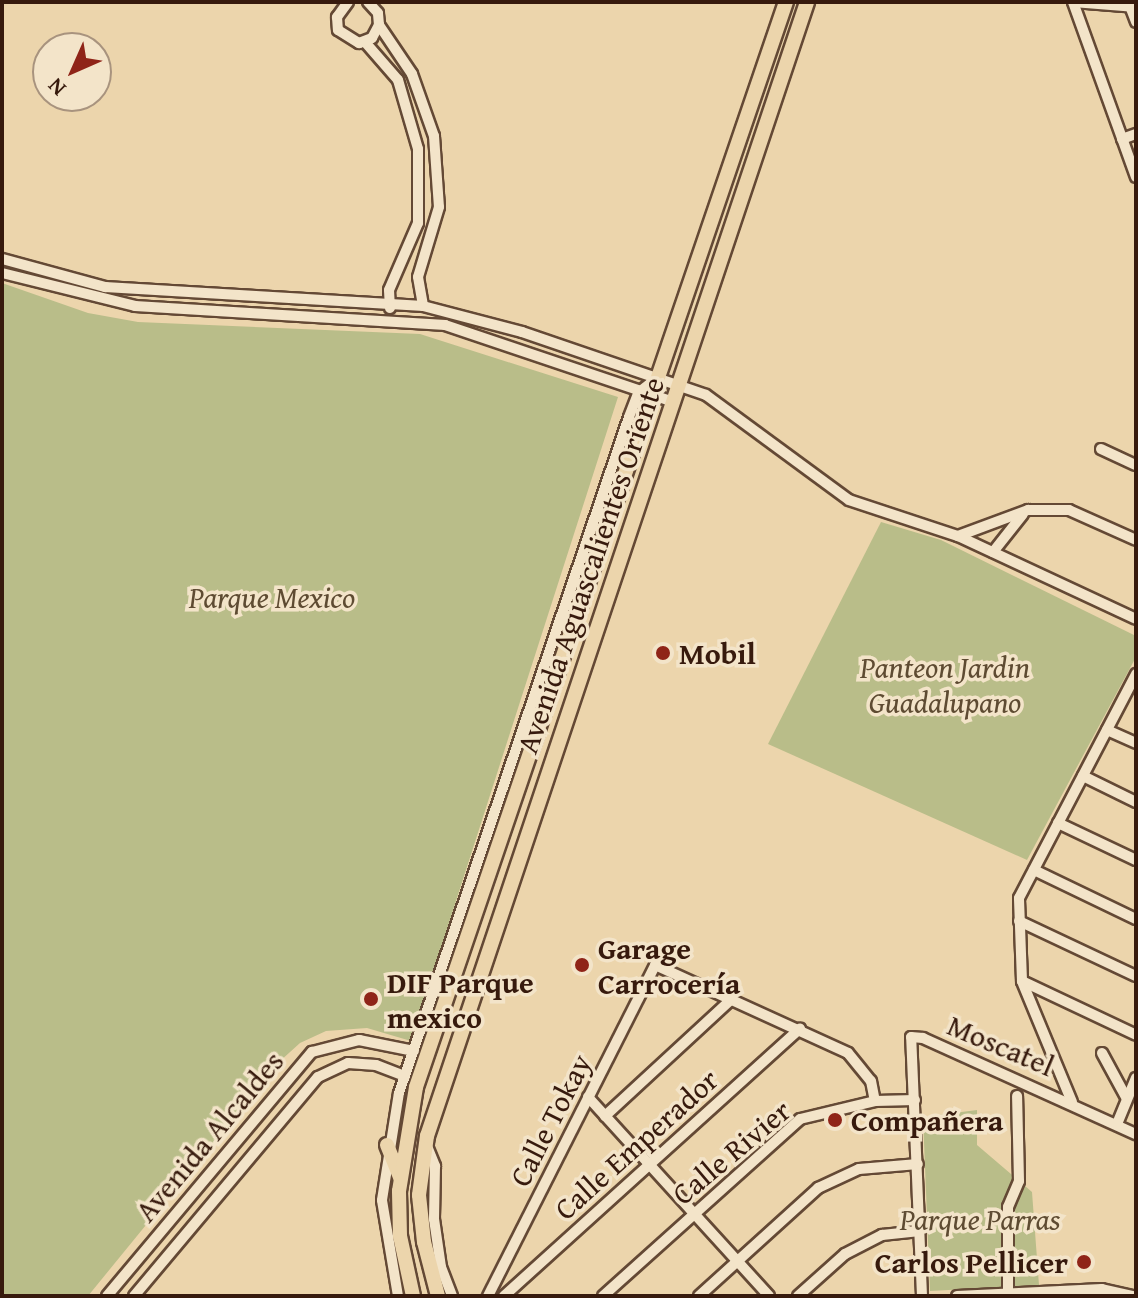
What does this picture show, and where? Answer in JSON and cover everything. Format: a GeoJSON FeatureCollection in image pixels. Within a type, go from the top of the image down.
{"type":"FeatureCollection","features":[{"type":"Feature","properties":{"kind":"main road","name":"Avenida Aguascalientes Oriente"},"geometry":{"type":"LineString","coordinates":[[410,1081],[480,899],[650,387],[786,2]]}},
{"type":"Feature","properties":{"kind":"main road","name":"Avenida Aguascalientes Oriente"},"geometry":{"type":"LineString","coordinates":[[438,1296],[424,1242],[419,1195],[426,1145],[532,816],[807,2]]}},
{"type":"Feature","properties":{"kind":"main road"},"geometry":{"type":"LineString","coordinates":[[594,525],[600,545]]}},
{"type":"Feature","properties":{"kind":"main road"},"geometry":{"type":"LineString","coordinates":[[510,810],[532,816]]}},
{"type":"Feature","properties":{"kind":"main road"},"geometry":{"type":"LineString","coordinates":[[464,907],[480,899]]}},
{"type":"Feature","properties":{"kind":"main road"},"geometry":{"type":"LineString","coordinates":[[410,1081],[400,1177],[400,1236],[413,1296]]}},
{"type":"Feature","properties":{"kind":"main road"},"geometry":{"type":"LineString","coordinates":[[387,1145],[400,1177]]}},
{"type":"Feature","properties":{"kind":"street"},"geometry":{"type":"LineString","coordinates":[[370,2],[379,25],[412,74],[434,136],[439,207],[418,277],[423,306]]}},
{"type":"Feature","properties":{"kind":"street"},"geometry":{"type":"LineString","coordinates":[[1136,22],[1133,7],[1073,2],[1136,177]]}},
{"type":"Feature","properties":{"kind":"street"},"geometry":{"type":"LineString","coordinates":[[343,3],[338,30],[352,42],[365,42],[398,80],[418,149],[418,223],[387,302]]}},
{"type":"Feature","properties":{"kind":"street"},"geometry":{"type":"LineString","coordinates":[[365,42],[379,25]]}},
{"type":"Feature","properties":{"kind":"street"},"geometry":{"type":"LineString","coordinates":[[1122,139],[1136,134]]}},
{"type":"Feature","properties":{"kind":"street"},"geometry":{"type":"LineString","coordinates":[[2,259],[55,277],[149,293],[387,302],[423,306],[522,332],[650,387],[676,395],[713,399],[849,500],[958,536],[1136,619]]}},
{"type":"Feature","properties":{"kind":"street"},"geometry":{"type":"LineString","coordinates":[[2,273],[54,289],[149,307],[371,317],[445,325],[615,381],[650,387]]}},
{"type":"Feature","properties":{"kind":"street"},"geometry":{"type":"LineString","coordinates":[[149,293],[149,307]]}},
{"type":"Feature","properties":{"kind":"street"},"geometry":{"type":"LineString","coordinates":[[370,302],[371,317]]}},
{"type":"Feature","properties":{"kind":"street"},"geometry":{"type":"LineString","coordinates":[[387,302],[397,320]]}},
{"type":"Feature","properties":{"kind":"street"},"geometry":{"type":"LineString","coordinates":[[615,381],[627,397],[629,417]]}},
{"type":"Feature","properties":{"kind":"street","name":"Avenida Aguascalientes Oriente"},"geometry":{"type":"LineString","coordinates":[[410,1081],[414,1051],[629,417],[650,387]]}},
{"type":"Feature","properties":{"kind":"street"},"geometry":{"type":"LineString","coordinates":[[1101,449],[1136,465]]}},
{"type":"Feature","properties":{"kind":"street"},"geometry":{"type":"LineString","coordinates":[[958,536],[1028,510],[1069,510],[1136,540]]}},
{"type":"Feature","properties":{"kind":"street"},"geometry":{"type":"LineString","coordinates":[[993,552],[1028,510]]}},
{"type":"Feature","properties":{"kind":"street"},"geometry":{"type":"LineString","coordinates":[[1072,1102],[1022,981],[1019,898],[1135,680]]}},
{"type":"Feature","properties":{"kind":"street"},"geometry":{"type":"LineString","coordinates":[[1107,730],[1136,743]]}},
{"type":"Feature","properties":{"kind":"street"},"geometry":{"type":"LineString","coordinates":[[1083,776],[1136,802]]}},
{"type":"Feature","properties":{"kind":"street"},"geometry":{"type":"LineString","coordinates":[[1058,823],[1136,860]]}},
{"type":"Feature","properties":{"kind":"street"},"geometry":{"type":"LineString","coordinates":[[1034,870],[1136,919]]}},
{"type":"Feature","properties":{"kind":"street"},"geometry":{"type":"LineString","coordinates":[[1019,921],[1136,976]]}},
{"type":"Feature","properties":{"kind":"street","name":"Calle Tokay"},"geometry":{"type":"LineString","coordinates":[[488,1296],[655,965],[732,999]]}},
{"type":"Feature","properties":{"kind":"street"},"geometry":{"type":"LineString","coordinates":[[1022,981],[1136,1035]]}},
{"type":"Feature","properties":{"kind":"street"},"geometry":{"type":"LineString","coordinates":[[605,1116],[732,999],[858,1059],[871,1081],[875,1101]]}},
{"type":"Feature","properties":{"kind":"street","name":"Calle Emperador"},"geometry":{"type":"LineString","coordinates":[[504,1296],[800,1029]]}},
{"type":"Feature","properties":{"kind":"street","name":"Moscatel"},"geometry":{"type":"LineString","coordinates":[[915,1100],[911,1037],[1072,1102],[1136,1134]]}},
{"type":"Feature","properties":{"kind":"street","name":"Avenida Alcaldes"},"geometry":{"type":"LineString","coordinates":[[107,1296],[312,1052],[359,1040],[414,1051]]}},
{"type":"Feature","properties":{"kind":"street"},"geometry":{"type":"LineString","coordinates":[[1102,1053],[1127,1099]]}},
{"type":"Feature","properties":{"kind":"street","name":"Avenida Alcaldes"},"geometry":{"type":"LineString","coordinates":[[134,1296],[318,1077],[348,1063],[376,1065],[410,1081]]}},
{"type":"Feature","properties":{"kind":"street"},"geometry":{"type":"LineString","coordinates":[[1117,1124],[1136,1078]]}},
{"type":"Feature","properties":{"kind":"street"},"geometry":{"type":"LineString","coordinates":[[398,1296],[382,1200],[387,1145],[410,1081]]}},
{"type":"Feature","properties":{"kind":"street"},"geometry":{"type":"LineString","coordinates":[[1008,1293],[1008,1207],[1019,1181],[1017,1096]]}},
{"type":"Feature","properties":{"kind":"street"},"geometry":{"type":"LineString","coordinates":[[588,1097],[769,1296]]}},
{"type":"Feature","properties":{"kind":"street"},"geometry":{"type":"LineString","coordinates":[[915,1100],[922,1296]]}},
{"type":"Feature","properties":{"kind":"street","name":"Calle Rivier"},"geometry":{"type":"LineString","coordinates":[[603,1296],[800,1119],[875,1101],[915,1100]]}},
{"type":"Feature","properties":{"kind":"street"},"geometry":{"type":"LineString","coordinates":[[426,1145],[435,1166],[434,1219],[441,1267],[452,1296]]}},
{"type":"Feature","properties":{"kind":"street"},"geometry":{"type":"LineString","coordinates":[[699,1296],[818,1188],[859,1169],[918,1164]]}},
{"type":"Feature","properties":{"kind":"street"},"geometry":{"type":"LineString","coordinates":[[798,1296],[845,1254],[882,1235],[920,1231]]}},
{"type":"Feature","properties":{"kind":"street"},"geometry":{"type":"LineString","coordinates":[[156,1236],[172,1250]]}},
{"type":"Feature","properties":{"kind":"street"},"geometry":{"type":"LineString","coordinates":[[957,1296],[1102,1289],[1133,1296]]}},
{"type":"Feature","properties":{"kind":"green space","name":"Parque Mexico"},"geometry":{"type":"Polygon","coordinates":[[[2,283],[88,313],[138,322],[420,334],[618,397],[411,1041],[367,1028],[326,1031],[300,1043],[279,1062],[88,1296],[2,1296],[2,283]]]}},
{"type":"Feature","properties":{"kind":"green space","name":"Panteon Jardin Guadalupano"},"geometry":{"type":"Polygon","coordinates":[[[881,522],[941,540],[1136,636],[1136,657],[1027,860],[768,744],[881,522]]]}},
{"type":"Feature","properties":{"kind":"green space","name":"Parque Parras"},"geometry":{"type":"Polygon","coordinates":[[[977,1110],[977,1145],[1032,1192],[1039,1285],[930,1291],[923,1117],[977,1110]]]}},
{"type":"Feature","properties":{"kind":"place","name":"Mobil"},"geometry":{"type":"Point","coordinates":[663,653]}},
{"type":"Feature","properties":{"kind":"place","name":"Garage Carrocería"},"geometry":{"type":"Point","coordinates":[582,965]}},
{"type":"Feature","properties":{"kind":"place","name":"DIF Parque mexico"},"geometry":{"type":"Point","coordinates":[371,999]}},
{"type":"Feature","properties":{"kind":"place","name":"Compañera"},"geometry":{"type":"Point","coordinates":[835,1120]}},
{"type":"Feature","properties":{"kind":"place","name":"Carlos Pellicer"},"geometry":{"type":"Point","coordinates":[1084,1262]}}]}
